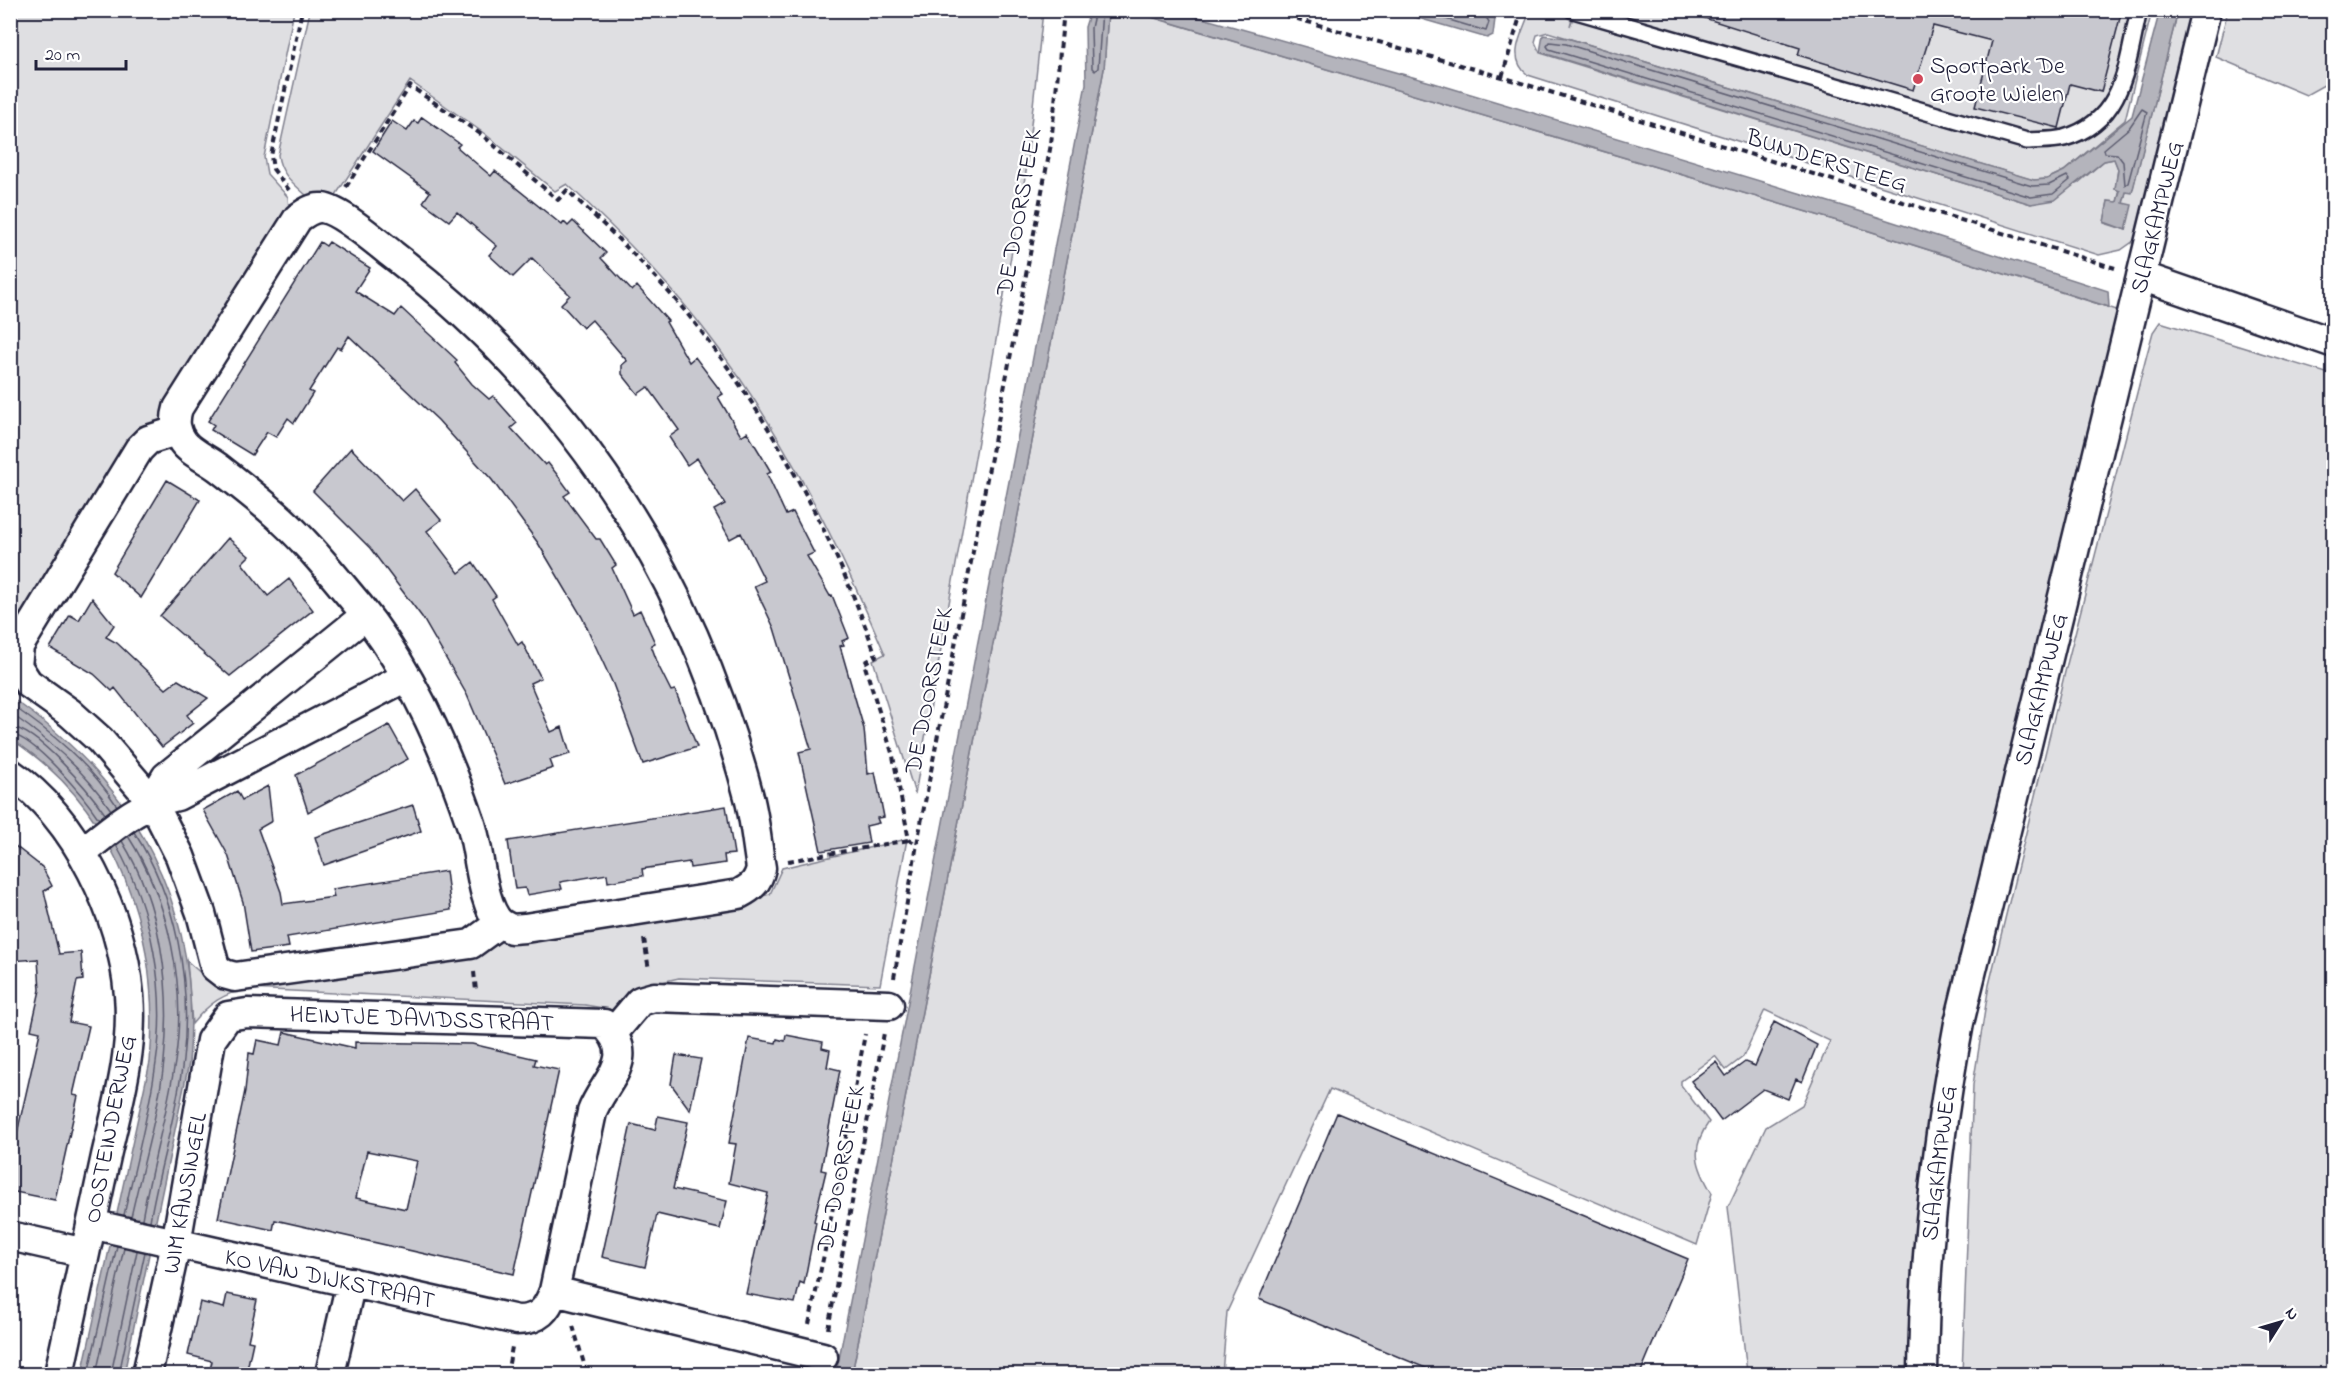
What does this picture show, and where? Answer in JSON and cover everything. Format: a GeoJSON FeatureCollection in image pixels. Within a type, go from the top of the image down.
{"type":"FeatureCollection","features":[{"type":"Feature","properties":{"kind":"street","name":"SLAGKAMPWEG"},"geometry":{"type":"LineString","coordinates":[[1923,1374],[1924,1295],[1931,1201],[1943,1111],[1959,1023],[2206,10]]}},
{"type":"Feature","properties":{"kind":"street"},"geometry":{"type":"LineString","coordinates":[[320,210],[432,285],[475,325],[564,418],[606,474],[642,532],[675,594],[708,666],[750,800],[761,868],[759,879],[751,888],[739,894],[525,928],[511,928],[500,923],[490,910],[472,827],[456,781],[428,717],[406,677],[366,615],[311,550],[275,514],[219,468],[184,444],[176,431],[175,419],[178,408],[298,218],[320,210]]}},
{"type":"Feature","properties":{"kind":"street"},"geometry":{"type":"LineString","coordinates":[[2141,276],[2334,343]]}},
{"type":"Feature","properties":{"kind":"street"},"geometry":{"type":"LineString","coordinates":[[176,431],[148,440],[139,449],[19,646],[17,666],[28,683],[70,713],[100,740],[142,807],[180,856],[201,913],[210,956],[215,967],[224,974],[244,978],[471,944],[500,923]]}},
{"type":"Feature","properties":{"kind":"street"},"geometry":{"type":"LineString","coordinates":[[82,852],[142,807],[166,777],[366,615]]}},
{"type":"Feature","properties":{"kind":"street"},"geometry":{"type":"LineString","coordinates":[[142,807],[177,796],[406,677]]}},
{"type":"Feature","properties":{"kind":"street","name":"OOSTEINDERWEG"},"geometry":{"type":"LineString","coordinates":[[10,773],[31,787],[82,852],[116,922],[129,995],[128,1054],[100,1226],[86,1253],[59,1374]]}},
{"type":"Feature","properties":{"kind":"street"},"geometry":{"type":"LineString","coordinates":[[813,1355],[563,1293],[592,1112],[613,1080],[619,1054],[613,1033],[640,1001],[654,997],[880,1004]]}},
{"type":"Feature","properties":{"kind":"street","name":"HEINTJE DAVIDSSTRAAT"},"geometry":{"type":"LineString","coordinates":[[228,1017],[247,1013],[591,1022],[604,1024],[613,1033]]}},
{"type":"Feature","properties":{"kind":"street","name":"WIM KANSINGEL"},"geometry":{"type":"LineString","coordinates":[[147,1374],[167,1242],[211,1040],[228,1017]]}},
{"type":"Feature","properties":{"kind":"street","name":"KO VAN DIJKSTRAAT"},"geometry":{"type":"LineString","coordinates":[[100,1226],[517,1320],[539,1316],[563,1293]]}},
{"type":"Feature","properties":{"kind":"street"},"geometry":{"type":"LineString","coordinates":[[10,1236],[86,1253]]}},
{"type":"Feature","properties":{"kind":"street"},"geometry":{"type":"LineString","coordinates":[[330,1374],[351,1282]]}},
{"type":"Feature","properties":{"kind":"lane"},"geometry":{"type":"LineString","coordinates":[[1573,10],[2027,141],[2064,138],[2100,119],[2120,92],[2139,10]]}},
{"type":"Feature","properties":{"kind":"path"},"geometry":{"type":"LineString","coordinates":[[302,10],[271,156],[273,169],[281,181],[320,210],[410,86],[482,135],[558,200],[567,190],[630,250],[704,335],[759,415],[829,541],[855,597],[876,656],[864,663],[892,756],[909,840]]}},
{"type":"Feature","properties":{"kind":"path","name":"DE DOORSTEEK"},"geometry":{"type":"LineString","coordinates":[[813,1355],[880,1004],[917,844],[1051,144],[1064,10]]}},
{"type":"Feature","properties":{"kind":"path","name":"BUNDERSTEEG"},"geometry":{"type":"LineString","coordinates":[[1266,10],[1502,77],[2141,276]]}},
{"type":"Feature","properties":{"kind":"path"},"geometry":{"type":"LineString","coordinates":[[1502,77],[1522,10]]}},
{"type":"Feature","properties":{"kind":"path"},"geometry":{"type":"LineString","coordinates":[[761,868],[909,840],[917,844]]}},
{"type":"Feature","properties":{"kind":"path"},"geometry":{"type":"LineString","coordinates":[[640,910],[654,997]]}},
{"type":"Feature","properties":{"kind":"path"},"geometry":{"type":"LineString","coordinates":[[471,944],[479,1020]]}},
{"type":"Feature","properties":{"kind":"path"},"geometry":{"type":"LineString","coordinates":[[813,1355],[825,1250],[880,1004]]}},
{"type":"Feature","properties":{"kind":"path"},"geometry":{"type":"LineString","coordinates":[[563,1293],[587,1374]]}},
{"type":"Feature","properties":{"kind":"shaded area","name":"Sportpark De Groote Wielen"},"geometry":{"type":"Polygon","coordinates":[[[1576,10],[2152,11],[2125,120],[2064,171],[2047,179],[2033,180],[1548,32],[1537,35],[1535,42],[1540,53],[2031,204],[2078,183],[2104,161],[2114,159],[2118,169],[2115,189],[2120,190],[2117,202],[2108,201],[2104,223],[2126,230],[2123,203],[2126,192],[2132,192],[2178,11],[2198,11],[2138,238],[2121,250],[2099,255],[1528,75],[1521,68],[1517,53],[1520,37],[1530,11],[1547,11],[1572,18],[1570,26],[1576,10]]]}},
{"type":"Feature","properties":{"kind":"shaded area"},"geometry":{"type":"Polygon","coordinates":[[[2228,10],[2333,11],[2333,80],[2306,95],[2216,57],[2228,10]]]}},
{"type":"Feature","properties":{"kind":"shaded area"},"geometry":{"type":"Polygon","coordinates":[[[11,11],[294,11],[264,157],[267,174],[288,197],[289,209],[163,418],[127,443],[11,632],[11,11]]]}},
{"type":"Feature","properties":{"kind":"shaded area"},"geometry":{"type":"Polygon","coordinates":[[[310,11],[1043,11],[1026,172],[915,794],[873,660],[885,654],[806,488],[760,408],[707,333],[658,274],[604,219],[567,184],[555,191],[485,134],[410,81],[334,198],[307,196],[288,178],[279,162],[278,155],[310,11]]]}},
{"type":"Feature","properties":{"kind":"shaded area"},"geometry":{"type":"Polygon","coordinates":[[[1108,11],[1131,11],[1844,223],[2117,310],[2117,334],[1992,843],[1910,1374],[1749,1374],[1747,1372],[1728,1207],[1766,1127],[1802,1105],[1830,1041],[1765,1010],[1743,1057],[1726,1070],[1715,1056],[1681,1081],[1681,1085],[1709,1122],[1699,1140],[1697,1157],[1702,1174],[1712,1193],[1697,1245],[1330,1089],[1227,1312],[1222,1374],[852,1374],[1104,69],[1108,11]]]}},
{"type":"Feature","properties":{"kind":"shaded area"},"geometry":{"type":"Polygon","coordinates":[[[2160,322],[2333,375],[2333,1374],[1962,1374],[1973,1085],[1989,985],[2065,672],[2147,354],[2153,332],[2160,322]]]}},
{"type":"Feature","properties":{"kind":"shaded area"},"geometry":{"type":"Polygon","coordinates":[[[907,839],[880,985],[679,978],[644,990],[630,1000],[616,1015],[609,1009],[585,1005],[250,989],[232,993],[217,1000],[192,1024],[187,961],[220,990],[503,938],[518,943],[704,910],[770,894],[782,868],[907,839]]]}},
{"type":"Feature","properties":{"kind":"water"},"geometry":{"type":"Polygon","coordinates":[[[2160,10],[2178,11],[2132,193],[2126,192],[2123,203],[2132,205],[2126,230],[2104,222],[2108,201],[2117,202],[2120,191],[2115,189],[2118,169],[2114,159],[2104,161],[2055,200],[2031,204],[1540,52],[1543,35],[1567,38],[2034,180],[2047,179],[2064,171],[2132,116],[2160,10]]]}},
{"type":"Feature","properties":{"kind":"water"},"geometry":{"type":"Polygon","coordinates":[[[1090,11],[1108,11],[1104,69],[852,1374],[836,1374],[1086,84],[1085,27],[1090,11]]]}},
{"type":"Feature","properties":{"kind":"water"},"geometry":{"type":"Polygon","coordinates":[[[1153,11],[1177,11],[1434,83],[1859,211],[2108,291],[2109,307],[1844,223],[1152,17],[1153,11]]]}},
{"type":"Feature","properties":{"kind":"water"},"geometry":{"type":"Polygon","coordinates":[[[1394,11],[1478,11],[1489,14],[1495,19],[1493,35],[1487,38],[1394,11]]]}},
{"type":"Feature","properties":{"kind":"water"},"geometry":{"type":"Polygon","coordinates":[[[10,697],[55,731],[94,769],[126,810],[152,855],[172,902],[185,953],[191,1007],[189,1063],[124,1374],[82,1374],[150,1062],[152,1015],[148,969],[140,924],[126,880],[106,839],[80,802],[49,768],[11,739],[10,697]]]}},
{"type":"Feature","properties":{"kind":"building"},"geometry":{"type":"Polygon","coordinates":[[[1699,10],[2122,10],[2101,92],[2070,84],[2059,128],[1975,107],[1992,41],[1933,26],[1913,90],[1798,55],[1800,48],[1698,16],[1699,10]]]}},
{"type":"Feature","properties":{"kind":"building"},"geometry":{"type":"Polygon","coordinates":[[[422,117],[460,144],[457,147],[491,176],[495,171],[562,225],[564,222],[568,226],[573,221],[606,253],[601,258],[632,291],[637,286],[668,321],[666,322],[689,362],[695,357],[723,394],[718,397],[741,436],[747,432],[771,472],[767,474],[786,515],[793,512],[814,553],[807,556],[830,596],[832,595],[849,638],[842,641],[844,645],[840,646],[864,729],[868,774],[875,772],[884,817],[877,818],[879,823],[866,826],[869,843],[821,851],[799,752],[811,749],[774,628],[754,586],[765,581],[741,533],[730,539],[714,510],[725,504],[697,458],[687,465],[669,437],[679,430],[648,387],[638,394],[622,374],[622,365],[627,361],[592,320],[583,328],[561,304],[570,295],[532,258],[513,277],[489,255],[497,246],[457,212],[449,221],[423,202],[430,192],[373,151],[392,121],[407,131],[414,121],[418,123],[422,117]]]}},
{"type":"Feature","properties":{"kind":"building"},"geometry":{"type":"Polygon","coordinates":[[[320,242],[326,246],[329,242],[370,268],[355,291],[395,316],[401,308],[457,360],[455,363],[472,384],[489,399],[493,396],[517,423],[511,428],[545,465],[548,463],[559,477],[570,492],[564,496],[596,539],[600,539],[616,565],[612,568],[633,614],[640,610],[655,643],[651,645],[659,667],[671,691],[675,690],[697,747],[643,764],[613,684],[582,617],[538,543],[492,480],[438,420],[349,336],[341,349],[337,347],[309,391],[313,393],[294,423],[288,418],[276,437],[267,432],[252,455],[211,430],[214,425],[208,421],[320,242]]]}},
{"type":"Feature","properties":{"kind":"building"},"geometry":{"type":"Polygon","coordinates":[[[351,448],[402,501],[415,489],[441,520],[427,531],[459,573],[473,562],[496,596],[492,599],[518,645],[522,642],[541,678],[530,683],[551,732],[562,727],[570,754],[550,760],[553,768],[505,784],[467,695],[422,617],[370,548],[313,491],[351,448]]]}},
{"type":"Feature","properties":{"kind":"building"},"geometry":{"type":"Polygon","coordinates":[[[167,480],[200,500],[141,598],[112,572],[167,480]]]}},
{"type":"Feature","properties":{"kind":"building"},"geometry":{"type":"Polygon","coordinates":[[[228,538],[249,556],[242,563],[268,596],[289,579],[313,610],[230,676],[160,616],[228,538]]]}},
{"type":"Feature","properties":{"kind":"building"},"geometry":{"type":"Polygon","coordinates":[[[92,598],[114,625],[106,637],[117,643],[166,689],[178,680],[208,698],[187,715],[193,723],[162,747],[115,688],[112,691],[94,674],[50,648],[70,615],[79,620],[92,598]]]}},
{"type":"Feature","properties":{"kind":"building"},"geometry":{"type":"Polygon","coordinates":[[[389,725],[408,759],[308,812],[296,775],[389,725]]]}},
{"type":"Feature","properties":{"kind":"building"},"geometry":{"type":"Polygon","coordinates":[[[268,786],[272,821],[258,829],[281,892],[283,904],[334,897],[332,889],[446,871],[451,910],[287,937],[289,947],[251,952],[243,902],[228,855],[203,810],[237,791],[242,800],[268,786]]]}},
{"type":"Feature","properties":{"kind":"building"},"geometry":{"type":"Polygon","coordinates":[[[413,805],[421,831],[324,865],[315,837],[413,805]]]}},
{"type":"Feature","properties":{"kind":"building"},"geometry":{"type":"Polygon","coordinates":[[[726,806],[734,854],[724,855],[725,863],[690,868],[689,862],[642,869],[643,876],[608,882],[607,874],[560,882],[562,889],[527,895],[525,888],[515,889],[508,841],[726,806]]]}},
{"type":"Feature","properties":{"kind":"building"},"geometry":{"type":"Polygon","coordinates":[[[10,842],[42,867],[52,886],[44,891],[59,954],[81,952],[83,980],[77,981],[69,1022],[89,1026],[73,1095],[78,1096],[55,1200],[10,1191],[10,1164],[40,1032],[31,1030],[40,990],[38,959],[10,961],[10,842]]]}},
{"type":"Feature","properties":{"kind":"building"},"geometry":{"type":"Polygon","coordinates":[[[1774,1022],[1817,1045],[1802,1082],[1796,1079],[1788,1099],[1763,1089],[1721,1121],[1691,1081],[1716,1062],[1726,1076],[1745,1062],[1755,1066],[1774,1022]]]}},
{"type":"Feature","properties":{"kind":"building"},"geometry":{"type":"Polygon","coordinates":[[[284,1032],[355,1048],[355,1042],[472,1044],[536,1059],[534,1065],[559,1070],[514,1274],[275,1220],[273,1230],[218,1218],[245,1091],[249,1053],[254,1054],[257,1040],[281,1045],[284,1032]],[[367,1151],[356,1198],[406,1209],[417,1161],[367,1151]]]}},
{"type":"Feature","properties":{"kind":"building"},"geometry":{"type":"Polygon","coordinates":[[[786,1035],[823,1042],[822,1048],[830,1050],[827,1067],[840,1070],[821,1170],[826,1171],[814,1221],[816,1222],[804,1284],[800,1282],[795,1303],[746,1294],[768,1193],[729,1183],[736,1144],[729,1143],[749,1038],[776,1043],[777,1039],[785,1041],[786,1035]]]}},
{"type":"Feature","properties":{"kind":"building"},"geometry":{"type":"Polygon","coordinates":[[[676,1055],[701,1059],[690,1110],[671,1084],[676,1055]]]}},
{"type":"Feature","properties":{"kind":"building"},"geometry":{"type":"Polygon","coordinates":[[[1337,1113],[1688,1259],[1640,1374],[1440,1374],[1259,1299],[1337,1113]]]}},
{"type":"Feature","properties":{"kind":"building"},"geometry":{"type":"Polygon","coordinates":[[[658,1116],[688,1122],[673,1189],[727,1201],[720,1229],[657,1214],[645,1267],[602,1257],[631,1124],[655,1130],[658,1116]]]}},
{"type":"Feature","properties":{"kind":"building"},"geometry":{"type":"Polygon","coordinates":[[[227,1294],[257,1300],[248,1341],[253,1342],[246,1374],[209,1374],[212,1361],[188,1355],[200,1302],[224,1308],[227,1294]]]}},
{"type":"Feature","properties":{"kind":"place","name":"Sportpark De Groote Wielen"},"geometry":{"type":"Point","coordinates":[1918,79]}}]}
